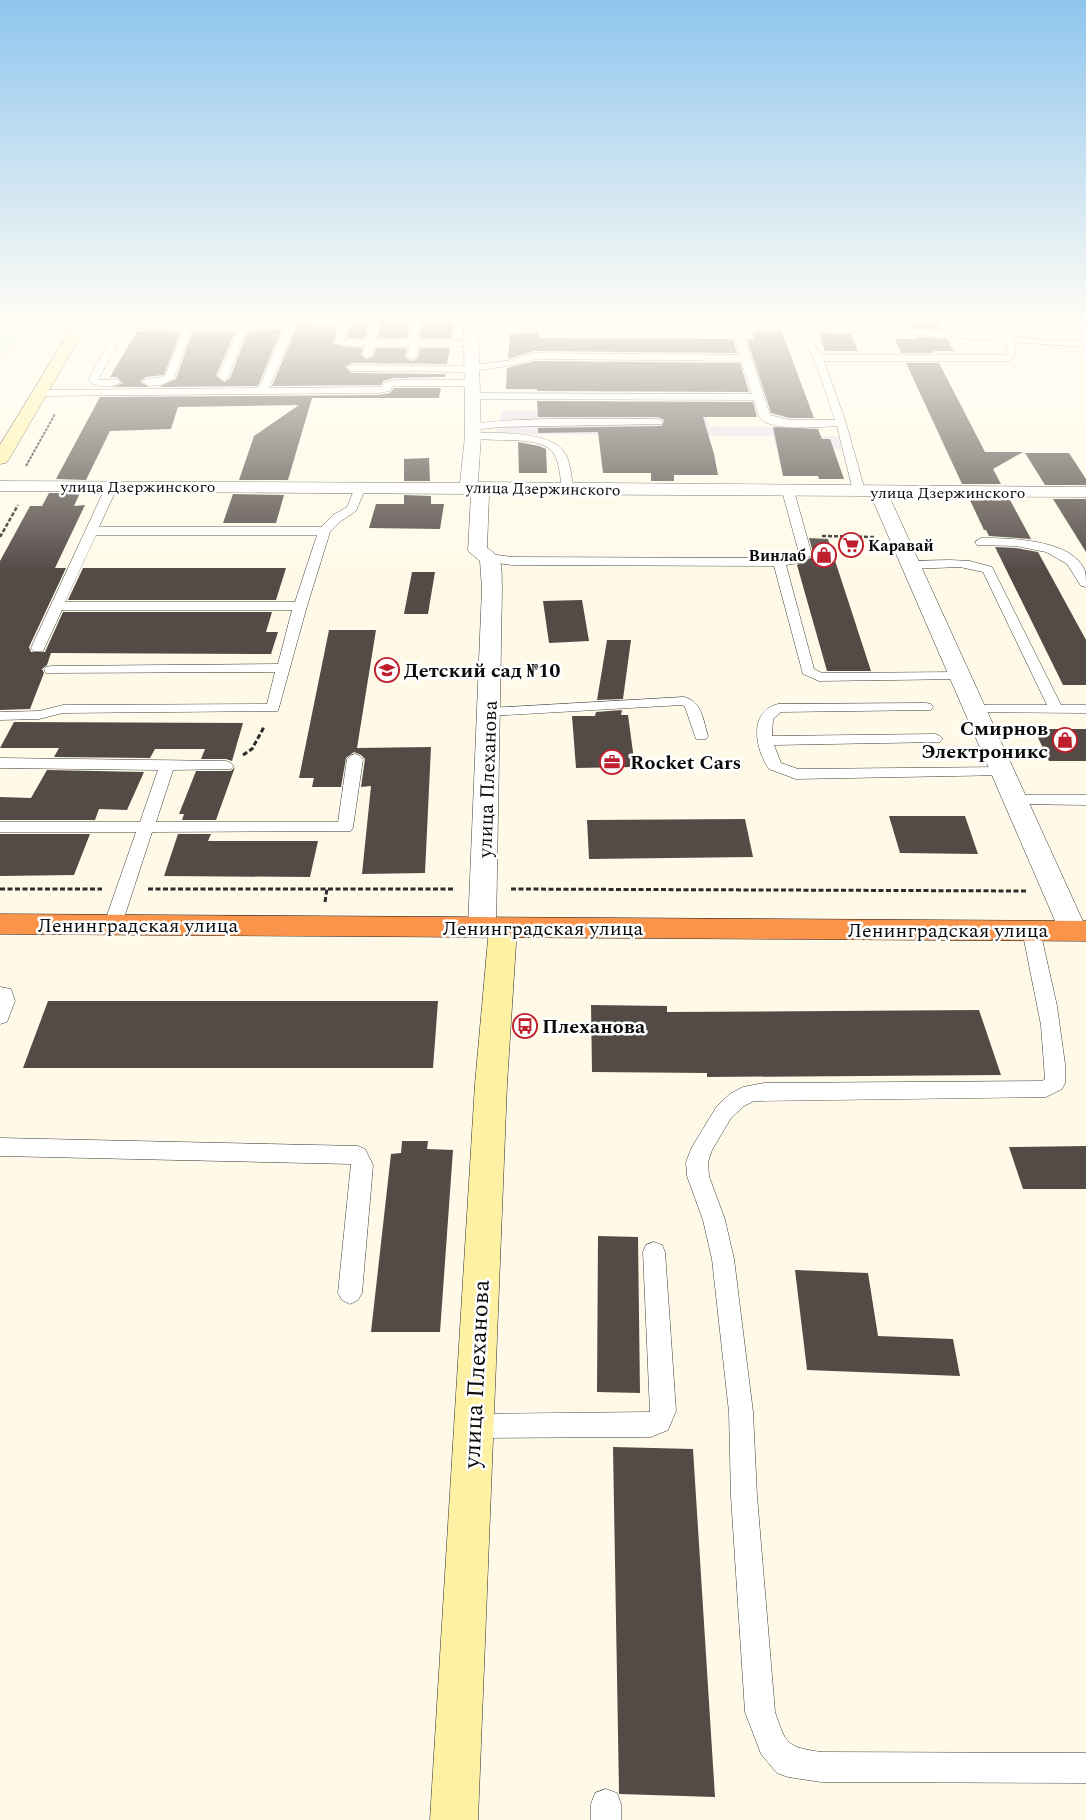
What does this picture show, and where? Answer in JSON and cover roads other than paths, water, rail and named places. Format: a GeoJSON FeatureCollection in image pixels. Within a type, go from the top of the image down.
{"type":"FeatureCollection","features":[{"type":"Feature","properties":{"kind":"highway","name":"Ленинградская улица"},"geometry":{"type":"LineString","coordinates":[[0,924],[1079,930]]}},
{"type":"Feature","properties":{"kind":"street"},"geometry":{"type":"LineString","coordinates":[[0,459],[35,402]]}},
{"type":"Feature","properties":{"kind":"street"},"geometry":{"type":"LineString","coordinates":[[472,402],[478,551],[490,558]]}},
{"type":"Feature","properties":{"kind":"street","name":"улица Дзержинского"},"geometry":{"type":"LineString","coordinates":[[0,486],[475,487],[1086,492]]}},
{"type":"Feature","properties":{"kind":"street"},"geometry":{"type":"LineString","coordinates":[[868,491],[911,565],[1055,891],[1079,930]]}},
{"type":"Feature","properties":{"kind":"street","name":"улица Плеханова"},"geometry":{"type":"LineString","coordinates":[[454,1820],[491,1084],[492,928],[483,889],[492,588],[490,558]]}},
{"type":"Feature","properties":{"kind":"lane"},"geometry":{"type":"LineString","coordinates":[[760,402],[768,420],[791,423],[841,423]]}},
{"type":"Feature","properties":{"kind":"lane"},"geometry":{"type":"LineString","coordinates":[[834,402],[868,491]]}},
{"type":"Feature","properties":{"kind":"lane"},"geometry":{"type":"LineString","coordinates":[[473,431],[501,424],[658,422]]}},
{"type":"Feature","properties":{"kind":"lane"},"geometry":{"type":"LineString","coordinates":[[473,431],[527,438],[554,448],[560,453],[568,489]]}},
{"type":"Feature","properties":{"kind":"lane"},"geometry":{"type":"LineString","coordinates":[[38,648],[112,486]]}},
{"type":"Feature","properties":{"kind":"lane"},"geometry":{"type":"LineString","coordinates":[[0,716],[40,715],[63,708],[273,708],[300,606],[324,531],[337,518],[352,509],[360,487]]}},
{"type":"Feature","properties":{"kind":"lane"},"geometry":{"type":"LineString","coordinates":[[490,558],[512,561],[779,562],[795,560],[806,555],[788,491]]}},
{"type":"Feature","properties":{"kind":"lane"},"geometry":{"type":"LineString","coordinates":[[92,531],[324,531]]}},
{"type":"Feature","properties":{"kind":"lane"},"geometry":{"type":"LineString","coordinates":[[981,542],[1027,543],[1060,554],[1072,562],[1086,583]]}},
{"type":"Feature","properties":{"kind":"lane"},"geometry":{"type":"LineString","coordinates":[[779,562],[808,671],[819,678],[960,676]]}},
{"type":"Feature","properties":{"kind":"lane"},"geometry":{"type":"LineString","coordinates":[[911,565],[964,564],[980,566],[988,570],[1056,709]]}},
{"type":"Feature","properties":{"kind":"lane"},"geometry":{"type":"LineString","coordinates":[[57,606],[300,606]]}},
{"type":"Feature","properties":{"kind":"lane"},"geometry":{"type":"LineString","coordinates":[[51,670],[283,668]]}},
{"type":"Feature","properties":{"kind":"lane"},"geometry":{"type":"LineString","coordinates":[[489,712],[684,701],[692,707],[701,736]]}},
{"type":"Feature","properties":{"kind":"lane"},"geometry":{"type":"LineString","coordinates":[[926,707],[778,708],[770,711],[764,722],[764,741],[774,766],[796,774],[1002,772]]}},
{"type":"Feature","properties":{"kind":"lane"},"geometry":{"type":"LineString","coordinates":[[974,709],[1086,709]]}},
{"type":"Feature","properties":{"kind":"lane"},"geometry":{"type":"LineString","coordinates":[[764,741],[935,739]]}},
{"type":"Feature","properties":{"kind":"lane"},"geometry":{"type":"LineString","coordinates":[[0,827],[345,827],[355,759]]}},
{"type":"Feature","properties":{"kind":"lane"},"geometry":{"type":"LineString","coordinates":[[0,763],[226,766]]}},
{"type":"Feature","properties":{"kind":"lane"},"geometry":{"type":"LineString","coordinates":[[113,924],[167,765]]}},
{"type":"Feature","properties":{"kind":"lane"},"geometry":{"type":"LineString","coordinates":[[1015,800],[1086,800]]}},
{"type":"Feature","properties":{"kind":"lane"},"geometry":{"type":"LineString","coordinates":[[1031,930],[1048,1012],[1056,1070],[1055,1083],[1046,1089],[764,1091],[750,1094],[737,1100],[724,1112],[702,1147],[697,1162],[698,1176],[714,1220],[723,1259],[741,1412],[744,1496],[760,1712],[771,1744],[788,1762],[821,1767],[1086,1768]]}},
{"type":"Feature","properties":{"kind":"lane"},"geometry":{"type":"LineString","coordinates":[[0,994],[4,994],[6,1001],[0,1017]]}},
{"type":"Feature","properties":{"kind":"lane"},"geometry":{"type":"LineString","coordinates":[[0,1147],[358,1155],[362,1165],[350,1293]]}},
{"type":"Feature","properties":{"kind":"lane"},"geometry":{"type":"LineString","coordinates":[[474,1426],[651,1425],[659,1421],[664,1410],[654,1252]]}},
{"type":"Feature","properties":{"kind":"place","name":"Каравай"},"geometry":{"type":"Point","coordinates":[851,545]}},
{"type":"Feature","properties":{"kind":"place","name":"Винлаб"},"geometry":{"type":"Point","coordinates":[824,555]}},
{"type":"Feature","properties":{"kind":"place","name":"Детский сад №10"},"geometry":{"type":"Point","coordinates":[387,670]}},
{"type":"Feature","properties":{"kind":"place","name":"Смирнов Электроникс"},"geometry":{"type":"Point","coordinates":[1065,740]}},
{"type":"Feature","properties":{"kind":"place","name":"Rocket Cars"},"geometry":{"type":"Point","coordinates":[612,762]}},
{"type":"Feature","properties":{"kind":"place","name":"Плеханова"},"geometry":{"type":"Point","coordinates":[525,1026]}}]}
